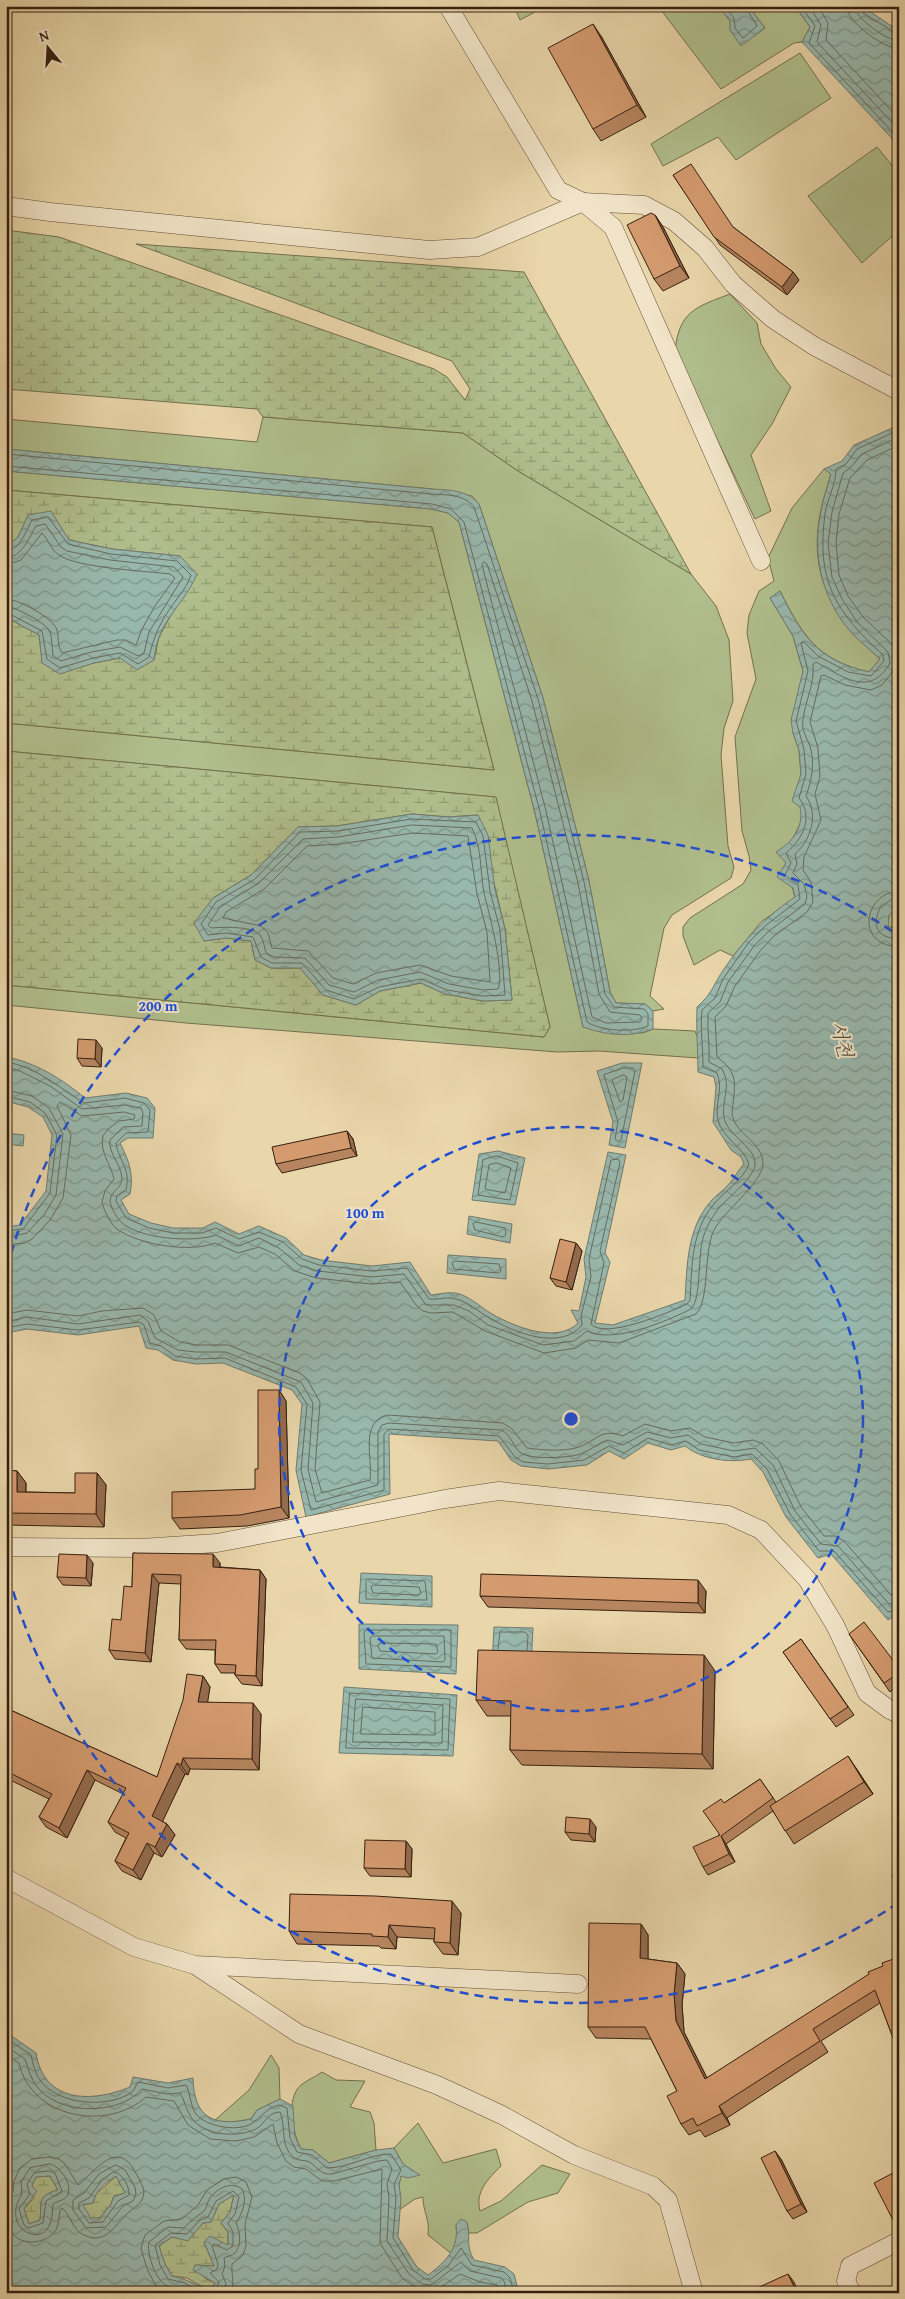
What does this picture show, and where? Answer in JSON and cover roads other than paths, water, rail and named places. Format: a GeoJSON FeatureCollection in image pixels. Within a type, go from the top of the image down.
{"type":"FeatureCollection","features":[{"type":"Feature","properties":{"kind":"street"},"geometry":{"type":"LineString","coordinates":[[448,6],[558,190],[584,202],[613,227],[761,561]]}},
{"type":"Feature","properties":{"kind":"street"},"geometry":{"type":"LineString","coordinates":[[6,206],[429,250],[478,248],[584,202],[644,205],[674,221],[705,248],[733,284],[773,319],[814,346],[899,391]]}},
{"type":"Feature","properties":{"kind":"street"},"geometry":{"type":"LineString","coordinates":[[6,1547],[141,1548],[218,1543],[445,1499],[499,1491],[728,1516],[761,1530],[807,1579],[835,1625],[867,1693],[890,1710],[899,1714]]}},
{"type":"Feature","properties":{"kind":"street"},"geometry":{"type":"LineString","coordinates":[[6,1878],[134,1947],[195,1965],[578,1984]]}},
{"type":"Feature","properties":{"kind":"street"},"geometry":{"type":"LineString","coordinates":[[195,1965],[299,2034],[437,2085],[502,2115],[574,2155],[653,2186],[668,2200],[694,2293]]}},
{"type":"Feature","properties":{"kind":"street"},"geometry":{"type":"LineString","coordinates":[[852,2293],[846,2281],[850,2266],[899,2241]]}},
{"type":"Feature","properties":{"kind":"water"},"geometry":{"type":"Polygon","coordinates":[[[718,6],[748,6],[765,28],[741,46],[730,30],[730,21],[718,6]]]}},
{"type":"Feature","properties":{"kind":"water"},"geometry":{"type":"Polygon","coordinates":[[[795,6],[862,6],[899,31],[899,146],[802,42],[810,27],[795,6]]]}},
{"type":"Feature","properties":{"kind":"water","name":"서천"},"geometry":{"type":"Polygon","coordinates":[[[899,425],[899,908],[889,915],[888,927],[899,928],[899,1613],[888,1620],[831,1554],[818,1558],[786,1517],[763,1472],[751,1459],[734,1461],[716,1459],[692,1451],[685,1446],[671,1450],[648,1443],[624,1459],[609,1451],[587,1465],[548,1469],[521,1466],[511,1460],[498,1441],[389,1434],[390,1494],[306,1517],[296,1470],[302,1404],[292,1390],[223,1363],[196,1364],[173,1360],[158,1350],[146,1348],[139,1326],[78,1335],[27,1329],[6,1333],[6,1227],[20,1225],[46,1191],[52,1135],[43,1117],[28,1107],[6,1101],[6,1057],[17,1059],[48,1072],[85,1098],[126,1093],[147,1098],[155,1108],[153,1138],[128,1138],[120,1143],[131,1174],[130,1194],[121,1200],[129,1214],[151,1223],[173,1228],[203,1228],[215,1222],[239,1234],[259,1226],[286,1238],[304,1255],[321,1260],[372,1266],[410,1262],[431,1295],[460,1294],[512,1324],[548,1333],[569,1329],[578,1323],[571,1310],[579,1311],[586,1277],[584,1259],[608,1152],[626,1155],[605,1253],[610,1262],[595,1323],[613,1325],[685,1300],[690,1248],[697,1223],[711,1201],[730,1183],[744,1164],[741,1157],[731,1150],[713,1122],[716,1087],[714,1077],[698,1072],[697,1007],[710,993],[724,969],[747,939],[774,913],[795,897],[793,888],[777,877],[786,863],[776,852],[792,839],[799,827],[800,821],[800,807],[792,801],[801,774],[799,750],[791,720],[803,671],[793,636],[770,598],[780,591],[804,633],[813,644],[836,661],[869,672],[880,659],[849,630],[839,617],[825,589],[819,559],[818,527],[831,474],[824,469],[842,461],[854,445],[899,425]]]}},
{"type":"Feature","properties":{"kind":"water"},"geometry":{"type":"Polygon","coordinates":[[[6,449],[445,490],[464,493],[474,499],[479,504],[543,698],[589,881],[610,992],[616,1003],[645,1004],[653,1011],[653,1029],[635,1034],[618,1034],[600,1032],[583,1027],[535,813],[459,522],[448,513],[431,509],[6,471],[6,449]]]}},
{"type":"Feature","properties":{"kind":"water"},"geometry":{"type":"Polygon","coordinates":[[[51,511],[69,540],[112,549],[180,556],[197,574],[159,637],[154,660],[137,670],[120,658],[94,663],[60,674],[42,663],[39,635],[6,617],[6,548],[18,537],[28,515],[51,511]]]}},
{"type":"Feature","properties":{"kind":"water"},"geometry":{"type":"Polygon","coordinates":[[[412,814],[448,817],[478,815],[488,835],[495,890],[505,929],[512,1000],[483,1001],[445,994],[421,983],[380,991],[356,1005],[323,995],[300,968],[271,968],[255,960],[251,941],[226,938],[204,941],[194,923],[213,898],[251,875],[298,827],[337,826],[412,814]]]}},
{"type":"Feature","properties":{"kind":"water"},"geometry":{"type":"Polygon","coordinates":[[[622,1063],[642,1063],[625,1148],[609,1145],[613,1122],[597,1071],[622,1063]]]}},
{"type":"Feature","properties":{"kind":"water"},"geometry":{"type":"Polygon","coordinates":[[[6,1133],[24,1135],[23,1146],[6,1144],[6,1133]]]}},
{"type":"Feature","properties":{"kind":"water"},"geometry":{"type":"Polygon","coordinates":[[[498,1151],[525,1158],[515,1205],[472,1200],[479,1154],[498,1151]]]}},
{"type":"Feature","properties":{"kind":"water"},"geometry":{"type":"Polygon","coordinates":[[[469,1216],[512,1224],[510,1243],[467,1234],[469,1216]]]}},
{"type":"Feature","properties":{"kind":"water"},"geometry":{"type":"Polygon","coordinates":[[[448,1255],[506,1259],[506,1279],[447,1273],[448,1255]]]}},
{"type":"Feature","properties":{"kind":"water"},"geometry":{"type":"Polygon","coordinates":[[[361,1573],[432,1576],[432,1607],[359,1603],[361,1573]]]}},
{"type":"Feature","properties":{"kind":"water"},"geometry":{"type":"Polygon","coordinates":[[[359,1624],[458,1625],[456,1674],[359,1669],[359,1624]]]}},
{"type":"Feature","properties":{"kind":"water"},"geometry":{"type":"Polygon","coordinates":[[[494,1627],[533,1628],[531,1666],[492,1664],[494,1627]]]}},
{"type":"Feature","properties":{"kind":"water"},"geometry":{"type":"Polygon","coordinates":[[[344,1687],[457,1695],[453,1756],[339,1753],[344,1687]]]}},
{"type":"Feature","properties":{"kind":"water"},"geometry":{"type":"Polygon","coordinates":[[[6,2032],[36,2053],[41,2069],[49,2082],[59,2090],[71,2095],[100,2095],[115,2092],[130,2087],[133,2077],[168,2083],[193,2078],[197,2102],[202,2111],[216,2120],[226,2122],[251,2119],[257,2110],[280,2099],[293,2106],[295,2137],[301,2149],[313,2150],[329,2163],[376,2150],[394,2148],[403,2164],[420,2175],[408,2178],[401,2176],[399,2185],[401,2198],[398,2237],[417,2267],[428,2275],[446,2259],[453,2248],[456,2225],[461,2219],[467,2222],[469,2245],[474,2260],[505,2267],[514,2274],[519,2293],[6,2293],[6,2032]],[[50,2176],[36,2177],[32,2186],[37,2191],[24,2209],[29,2224],[40,2220],[41,2204],[44,2197],[58,2190],[50,2176]],[[116,2176],[101,2187],[93,2203],[83,2205],[91,2218],[100,2218],[111,2204],[114,2196],[125,2193],[116,2176]],[[234,2195],[219,2204],[211,2222],[203,2223],[188,2241],[172,2237],[159,2246],[165,2264],[172,2276],[182,2278],[210,2290],[215,2283],[193,2270],[195,2265],[214,2266],[204,2242],[210,2236],[228,2245],[228,2232],[221,2223],[230,2212],[234,2195]]]}}]}
